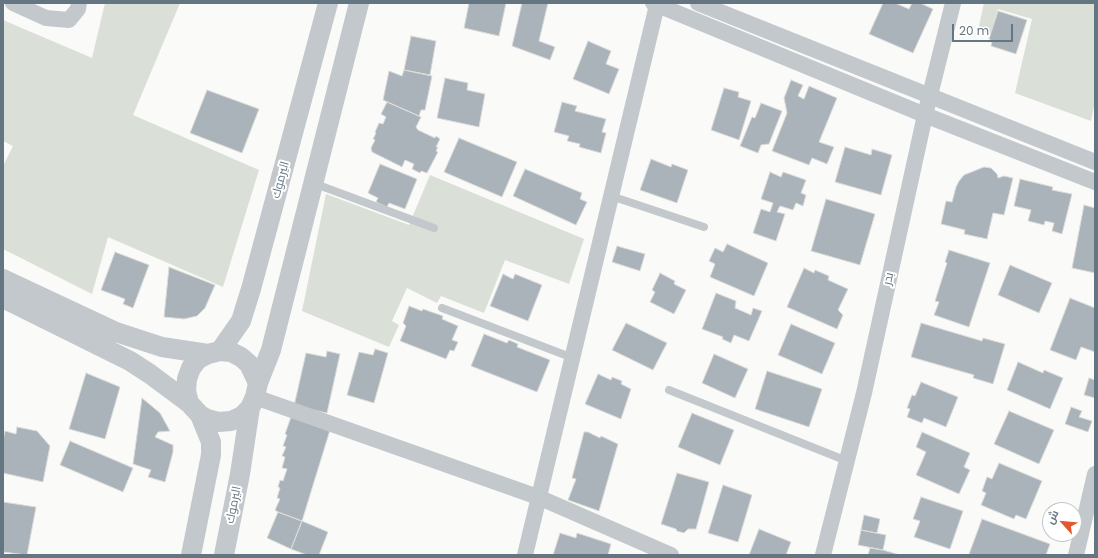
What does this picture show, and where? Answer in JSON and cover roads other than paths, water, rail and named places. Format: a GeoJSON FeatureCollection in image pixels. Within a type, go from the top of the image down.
{"type":"FeatureCollection","features":[{"type":"Feature","properties":{"kind":"street"},"geometry":{"type":"LineString","coordinates":[[13,3],[46,18],[69,20],[78,8],[79,3]]}},
{"type":"Feature","properties":{"kind":"street","name":"اليرموك"},"geometry":{"type":"LineString","coordinates":[[214,352],[241,321],[251,289],[328,3]]}},
{"type":"Feature","properties":{"kind":"street","name":"اليرموك"},"geometry":{"type":"LineString","coordinates":[[224,555],[255,396],[272,350],[359,3]]}},
{"type":"Feature","properties":{"kind":"street"},"geometry":{"type":"LineString","coordinates":[[698,3],[1095,162]]}},
{"type":"Feature","properties":{"kind":"street","name":"بدر"},"geometry":{"type":"LineString","coordinates":[[823,555],[864,394],[925,115],[953,3]]}},
{"type":"Feature","properties":{"kind":"street"},"geometry":{"type":"LineString","coordinates":[[525,555],[573,358],[655,4],[925,115],[1095,182]]}},
{"type":"Feature","properties":{"kind":"street"},"geometry":{"type":"LineString","coordinates":[[4,287],[116,332],[162,347],[214,352],[231,352],[241,357],[249,364],[255,396],[242,416],[231,421],[218,422],[207,419],[155,377],[4,287]]}},
{"type":"Feature","properties":{"kind":"street"},"geometry":{"type":"LineString","coordinates":[[191,555],[211,455],[211,442],[186,391],[187,379],[191,368],[198,359],[214,352]]}},
{"type":"Feature","properties":{"kind":"street"},"geometry":{"type":"LineString","coordinates":[[255,396],[538,497],[671,555]]}},
{"type":"Feature","properties":{"kind":"street"},"geometry":{"type":"LineString","coordinates":[[1076,555],[1095,474]]}},
{"type":"Feature","properties":{"kind":"lane"},"geometry":{"type":"LineString","coordinates":[[313,183],[434,228]]}},
{"type":"Feature","properties":{"kind":"lane"},"geometry":{"type":"LineString","coordinates":[[611,196],[704,227]]}},
{"type":"Feature","properties":{"kind":"lane"},"geometry":{"type":"LineString","coordinates":[[442,308],[573,358]]}},
{"type":"Feature","properties":{"kind":"lane"},"geometry":{"type":"LineString","coordinates":[[669,390],[847,461]]}}]}
